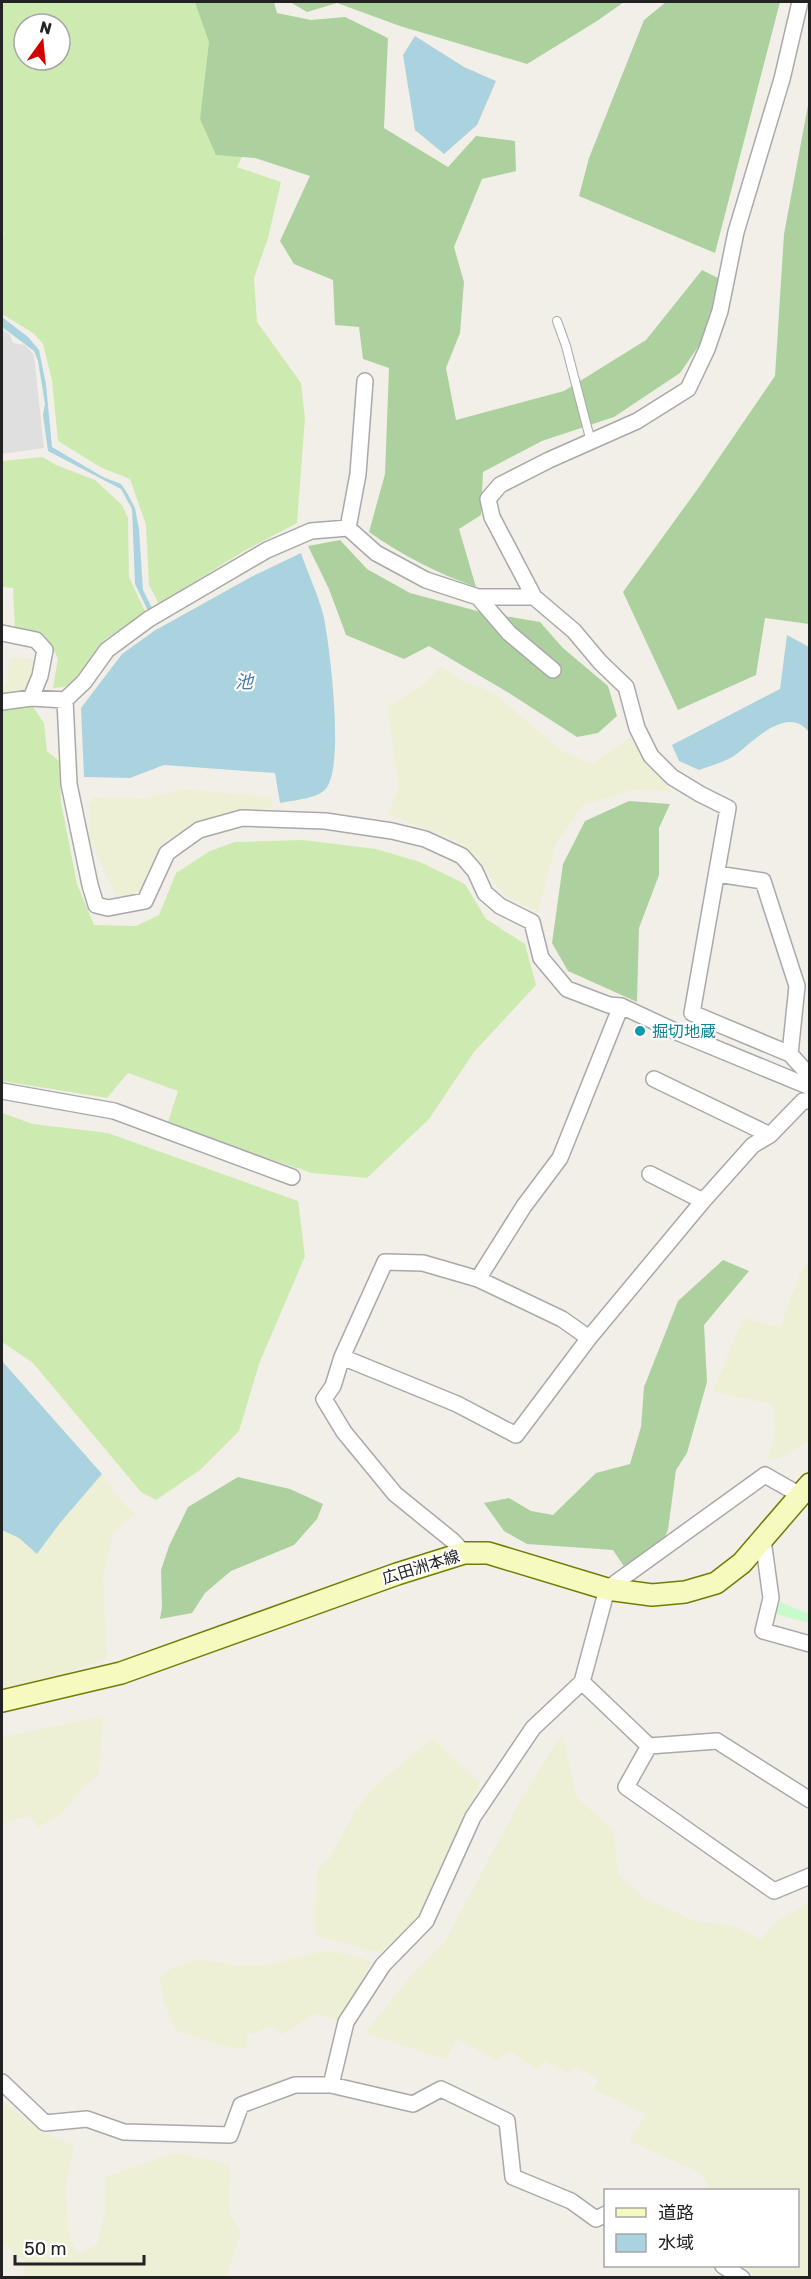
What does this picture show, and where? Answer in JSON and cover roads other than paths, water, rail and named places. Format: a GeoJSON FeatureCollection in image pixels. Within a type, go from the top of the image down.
{"type":"FeatureCollection","features":[{"type":"Feature","properties":{"kind":"main road","name":"広田洲本線"},"geometry":{"type":"LineString","coordinates":[[2,1701],[121,1673],[397,1574],[464,1553],[488,1553],[607,1588],[652,1595],[685,1592],[716,1583],[742,1563],[805,1490]]}},
{"type":"Feature","properties":{"kind":"street"},"geometry":{"type":"LineString","coordinates":[[800,2],[782,78],[736,232],[720,311],[707,349],[688,389],[638,421],[549,460],[500,485],[488,499],[492,517],[534,597],[574,631],[600,662],[626,687],[637,728],[651,756],[672,777],[728,808],[692,1013],[790,1054],[810,1076]]}},
{"type":"Feature","properties":{"kind":"street"},"geometry":{"type":"LineString","coordinates":[[348,528],[358,474],[365,381]]}},
{"type":"Feature","properties":{"kind":"street"},"geometry":{"type":"LineString","coordinates":[[2,702],[31,698],[65,700],[84,682],[106,650],[149,619],[267,550],[311,531],[348,528],[376,553],[426,580],[478,597],[534,597]]}},
{"type":"Feature","properties":{"kind":"street"},"geometry":{"type":"LineString","coordinates":[[478,597],[509,633],[554,670]]}},
{"type":"Feature","properties":{"kind":"street"},"geometry":{"type":"LineString","coordinates":[[2,633],[36,640],[45,650],[40,676],[31,698]]}},
{"type":"Feature","properties":{"kind":"street"},"geometry":{"type":"LineString","coordinates":[[65,700],[69,784],[96,905],[108,908],[145,901],[167,853],[199,830],[242,818],[325,821],[392,831],[425,839],[462,856],[475,871],[485,893],[500,906],[532,922],[541,958],[567,989],[609,1005],[621,1006],[810,1087]]}},
{"type":"Feature","properties":{"kind":"street"},"geometry":{"type":"LineString","coordinates":[[717,874],[763,881],[797,986],[790,1054]]}},
{"type":"Feature","properties":{"kind":"street"},"geometry":{"type":"LineString","coordinates":[[478,1279],[524,1206],[560,1158],[621,1006]]}},
{"type":"Feature","properties":{"kind":"street"},"geometry":{"type":"LineString","coordinates":[[654,1079],[770,1135]]}},
{"type":"Feature","properties":{"kind":"street"},"geometry":{"type":"LineString","coordinates":[[2,1091],[114,1111],[292,1177]]}},
{"type":"Feature","properties":{"kind":"street"},"geometry":{"type":"LineString","coordinates":[[342,1357],[457,1404],[516,1435],[589,1338],[703,1201],[753,1145],[770,1135],[803,1101],[810,1101]]}},
{"type":"Feature","properties":{"kind":"street"},"geometry":{"type":"LineString","coordinates":[[650,1174],[703,1201]]}},
{"type":"Feature","properties":{"kind":"street"},"geometry":{"type":"LineString","coordinates":[[464,1553],[453,1541],[395,1494],[344,1432],[324,1399],[333,1386],[342,1357],[385,1262],[423,1263],[478,1279],[562,1319],[589,1338]]}},
{"type":"Feature","properties":{"kind":"street"},"geometry":{"type":"LineString","coordinates":[[331,2085],[346,2022],[383,1965],[426,1921],[473,1817],[533,1728],[582,1682],[607,1588],[765,1475],[805,1490]]}},
{"type":"Feature","properties":{"kind":"street"},"geometry":{"type":"LineString","coordinates":[[763,1540],[771,1598],[763,1631],[810,1644]]}},
{"type":"Feature","properties":{"kind":"street"},"geometry":{"type":"LineString","coordinates":[[582,1682],[649,1746],[717,1741],[810,1800]]}},
{"type":"Feature","properties":{"kind":"street"},"geometry":{"type":"LineString","coordinates":[[649,1746],[626,1787],[774,1891],[810,1876]]}},
{"type":"Feature","properties":{"kind":"street"},"geometry":{"type":"LineString","coordinates":[[2,2082],[45,2123],[87,2119],[124,2132],[230,2135],[241,2105],[294,2085],[331,2085],[413,2104],[441,2088],[507,2121],[513,2177],[571,2201],[596,2219],[604,2215]]}},
{"type":"Feature","properties":{"kind":"street"},"geometry":{"type":"LineString","coordinates":[[726,2267],[742,2277]]}},
{"type":"Feature","properties":{"kind":"lane"},"geometry":{"type":"LineString","coordinates":[[557,321],[566,346],[591,442]]}},
{"type":"Feature","properties":{"kind":"water"},"geometry":{"type":"Polygon","coordinates":[[[415,36],[464,67],[496,81],[477,125],[444,154],[415,130],[403,55],[415,36]]]}},
{"type":"Feature","properties":{"kind":"water"},"geometry":{"type":"Polygon","coordinates":[[[2,317],[28,337],[39,350],[46,384],[52,447],[103,477],[121,484],[135,508],[139,529],[143,590],[153,610],[149,613],[135,584],[132,509],[121,489],[48,451],[43,415],[45,404],[38,361],[34,351],[2,327],[2,317]]]}},
{"type":"Feature","properties":{"kind":"water","name":"池"},"geometry":{"type":"Polygon","coordinates":[[[301,553],[324,618],[332,678],[335,755],[332,774],[324,791],[312,797],[280,803],[275,773],[164,765],[130,778],[84,777],[81,708],[122,654],[154,631],[251,577],[301,553]]]}},
{"type":"Feature","properties":{"kind":"water"},"geometry":{"type":"Polygon","coordinates":[[[787,635],[809,647],[809,732],[800,724],[791,722],[781,724],[770,728],[734,756],[717,764],[699,770],[679,761],[672,745],[780,689],[787,635]]]}},
{"type":"Feature","properties":{"kind":"water"},"geometry":{"type":"Polygon","coordinates":[[[2,1361],[102,1474],[37,1554],[19,1538],[2,1530],[2,1361]]]}},
{"type":"Feature","properties":{"kind":"place","name":"掘切地蔵"},"geometry":{"type":"Point","coordinates":[640,1031]}}]}
